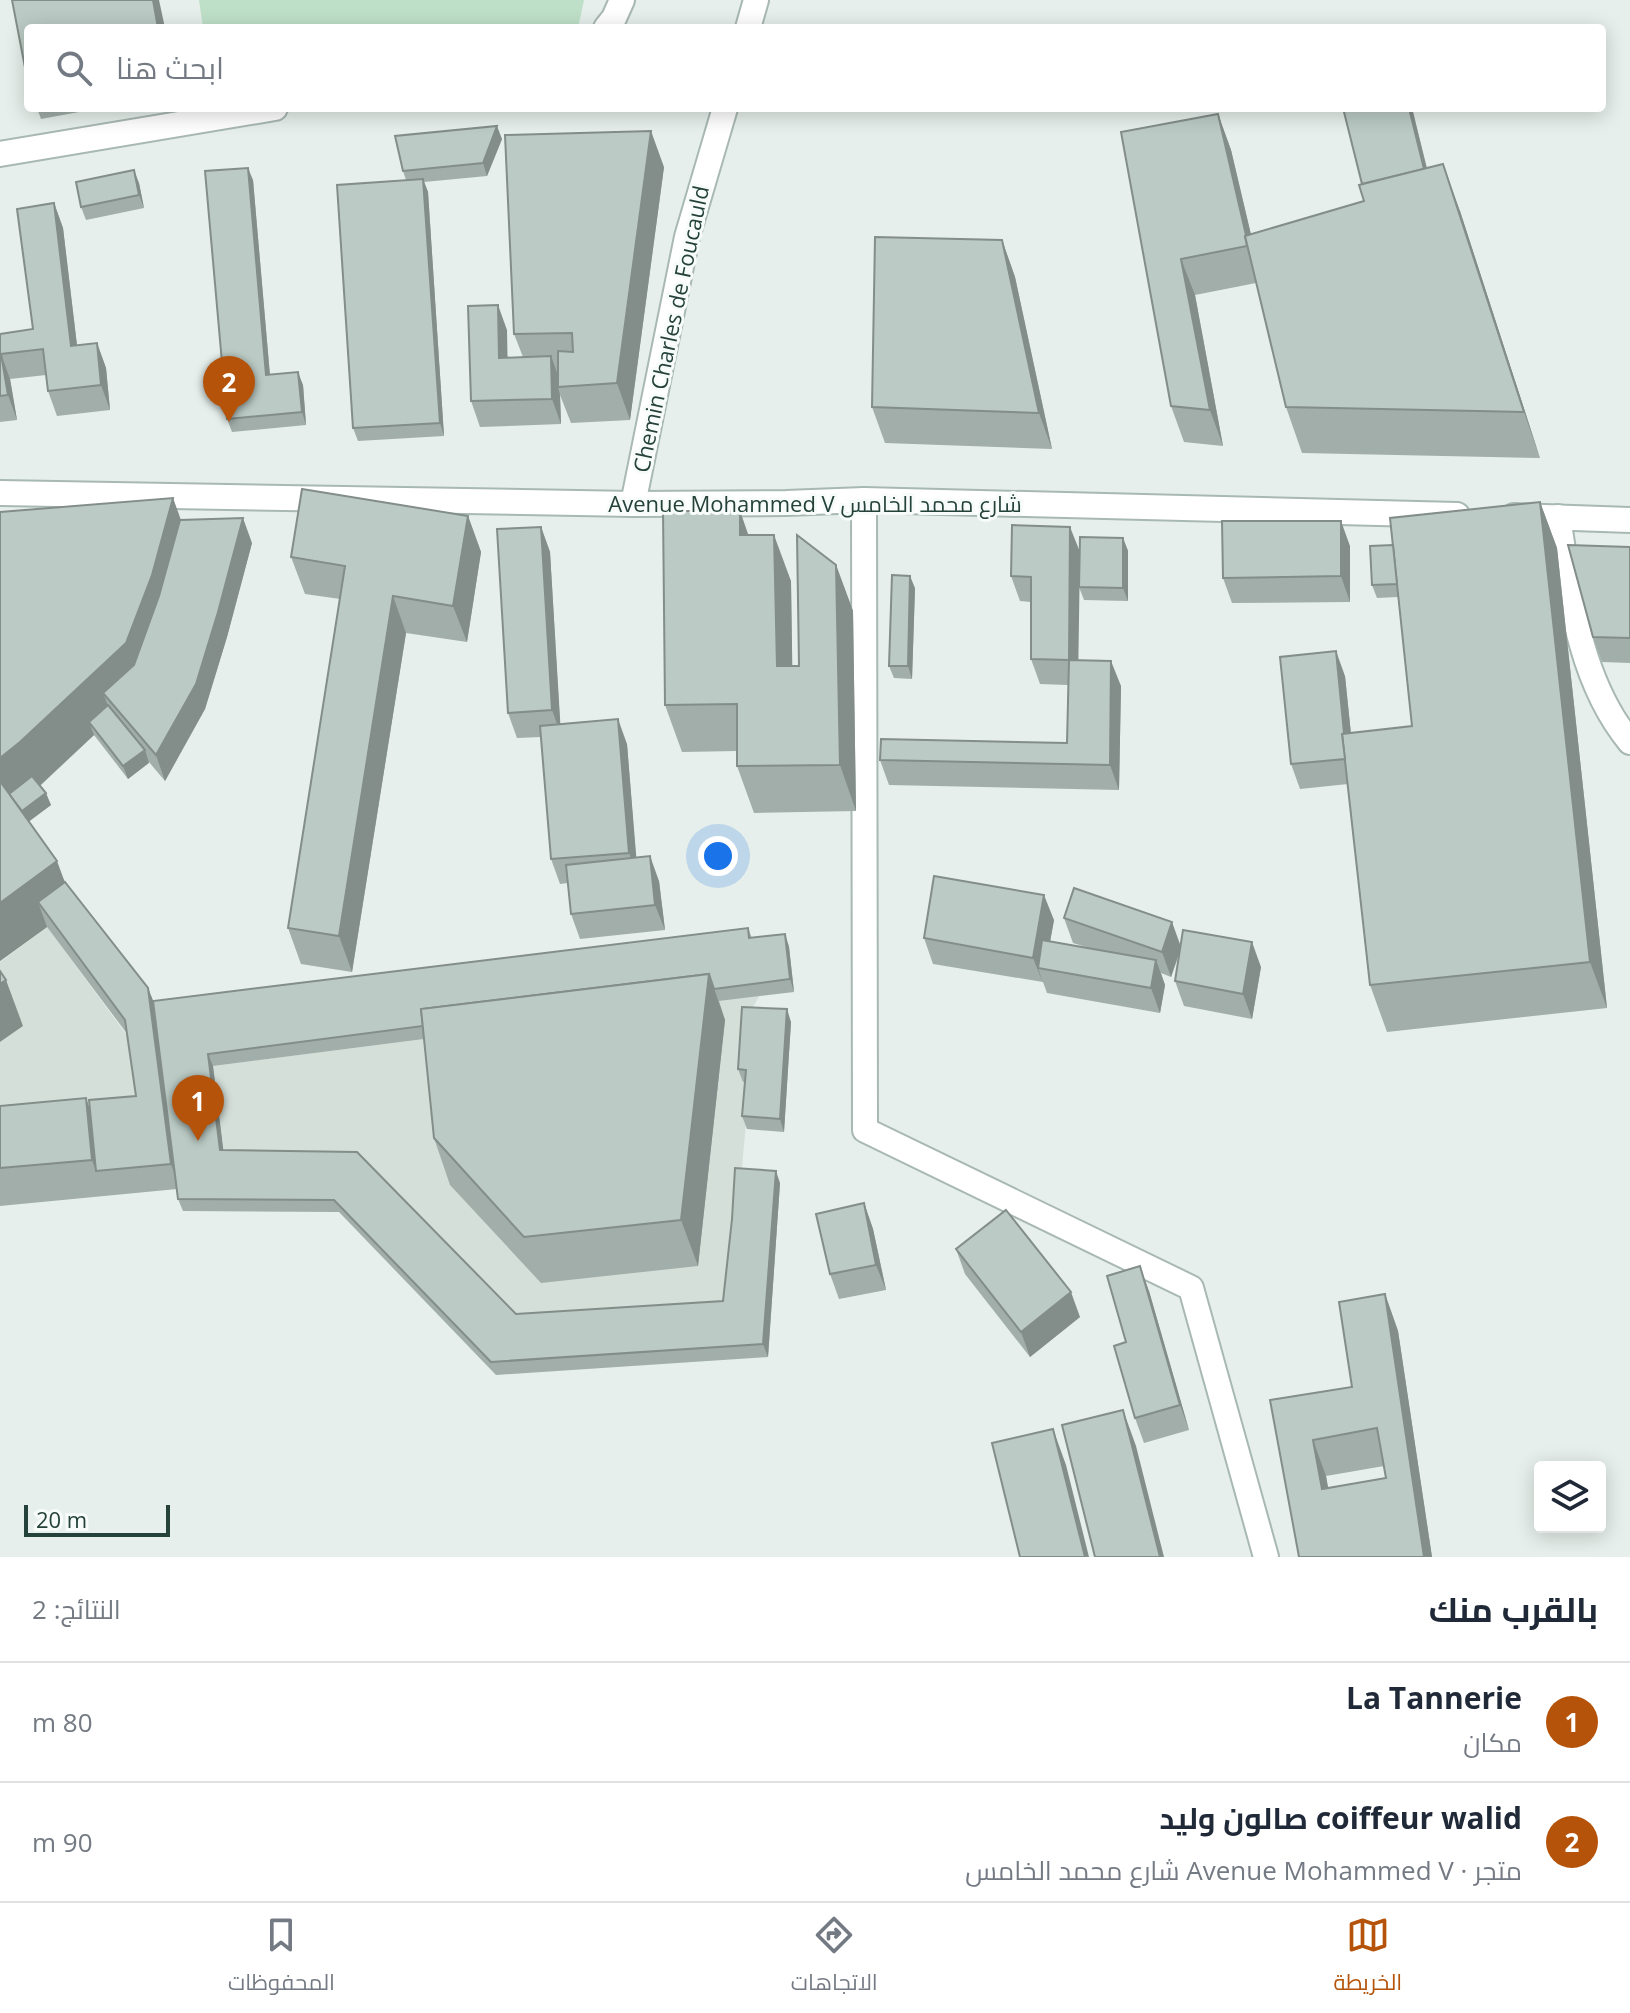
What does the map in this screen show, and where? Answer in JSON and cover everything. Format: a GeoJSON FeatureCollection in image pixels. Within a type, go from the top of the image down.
{"type":"FeatureCollection","features":[{"type":"Feature","properties":{"kind":"street"},"geometry":{"type":"LineString","coordinates":[[609,24],[622,0]]}},
{"type":"Feature","properties":{"kind":"street"},"geometry":{"type":"LineString","coordinates":[[749,24],[756,0]]}},
{"type":"Feature","properties":{"kind":"street"},"geometry":{"type":"LineString","coordinates":[[0,154],[251,112]]}},
{"type":"Feature","properties":{"kind":"street","name":"Chemin Charles de Foucauld"},"geometry":{"type":"LineString","coordinates":[[633,504],[687,237],[724,112]]}},
{"type":"Feature","properties":{"kind":"street","name":"Avenue Mohammed V شارع محمد الخامس"},"geometry":{"type":"LineString","coordinates":[[0,493],[633,504],[864,500],[1630,520]]}},
{"type":"Feature","properties":{"kind":"street"},"geometry":{"type":"LineString","coordinates":[[864,500],[865,1130],[1191,1288],[1266,1557]]}},
{"type":"Feature","properties":{"kind":"street"},"geometry":{"type":"LineString","coordinates":[[1558,517],[1572,608],[1588,664],[1605,706],[1630,742]]}},
{"type":"Feature","properties":{"kind":"shaded area"},"geometry":{"type":"Polygon","coordinates":[[[47,927],[134,1045],[145,1121],[0,1143],[0,1042],[23,1026],[0,994],[0,962],[47,927]]]}},
{"type":"Feature","properties":{"kind":"shaded area"},"geometry":{"type":"Polygon","coordinates":[[[759,996],[747,1019],[750,1082],[728,1314],[520,1327],[362,1165],[225,1163],[213,1066],[759,996]]]}},
{"type":"Feature","properties":{"kind":"green space"},"geometry":{"type":"Polygon","coordinates":[[[199,0],[584,0],[579,24],[202,24],[199,0]]]}},
{"type":"Feature","properties":{"kind":"building"},"geometry":{"type":"Polygon","coordinates":[[[12,0],[153,0],[157,24],[24,24],[24,62],[12,0]]]}},
{"type":"Feature","properties":{"kind":"building"},"geometry":{"type":"Polygon","coordinates":[[[1344,112],[1410,112],[1424,169],[1362,184],[1344,112]]]}},
{"type":"Feature","properties":{"kind":"building"},"geometry":{"type":"Polygon","coordinates":[[[1218,114],[1247,246],[1181,259],[1210,410],[1171,406],[1121,132],[1218,114]]]}},
{"type":"Feature","properties":{"kind":"building"},"geometry":{"type":"Polygon","coordinates":[[[497,126],[483,163],[403,171],[395,136],[497,126]]]}},
{"type":"Feature","properties":{"kind":"building"},"geometry":{"type":"Polygon","coordinates":[[[651,131],[617,383],[558,387],[558,351],[573,352],[572,333],[514,334],[505,135],[651,131]]]}},
{"type":"Feature","properties":{"kind":"building"},"geometry":{"type":"Polygon","coordinates":[[[1443,164],[1524,412],[1286,407],[1245,236],[1364,201],[1359,185],[1443,164]]]}},
{"type":"Feature","properties":{"kind":"building"},"geometry":{"type":"Polygon","coordinates":[[[248,168],[266,375],[298,372],[302,412],[227,419],[205,171],[248,168]]]}},
{"type":"Feature","properties":{"kind":"building"},"geometry":{"type":"Polygon","coordinates":[[[134,170],[139,195],[81,207],[76,182],[134,170]]]}},
{"type":"Feature","properties":{"kind":"building"},"geometry":{"type":"Polygon","coordinates":[[[423,179],[440,423],[353,428],[337,185],[423,179]]]}},
{"type":"Feature","properties":{"kind":"building"},"geometry":{"type":"Polygon","coordinates":[[[54,203],[71,346],[97,343],[101,385],[48,391],[43,349],[1,354],[8,395],[0,396],[0,334],[33,329],[17,209],[54,203]]]}},
{"type":"Feature","properties":{"kind":"building"},"geometry":{"type":"Polygon","coordinates":[[[875,237],[1002,240],[1039,413],[872,407],[875,237]]]}},
{"type":"Feature","properties":{"kind":"building"},"geometry":{"type":"Polygon","coordinates":[[[498,305],[499,358],[551,356],[552,399],[471,401],[468,306],[498,305]]]}},
{"type":"Feature","properties":{"kind":"building"},"geometry":{"type":"Polygon","coordinates":[[[302,489],[468,516],[453,606],[393,596],[339,936],[288,928],[345,566],[291,557],[302,489]]]}},
{"type":"Feature","properties":{"kind":"building"},"geometry":{"type":"Polygon","coordinates":[[[173,498],[152,575],[126,643],[0,758],[0,512],[173,498]]]}},
{"type":"Feature","properties":{"kind":"building"},"geometry":{"type":"Polygon","coordinates":[[[1540,502],[1590,962],[1370,985],[1342,734],[1412,726],[1390,518],[1540,502]]]}},
{"type":"Feature","properties":{"kind":"building"},"geometry":{"type":"Polygon","coordinates":[[[663,511],[740,511],[740,535],[774,535],[777,666],[799,666],[797,535],[836,565],[840,765],[737,766],[737,704],[665,705],[663,511]]]}},
{"type":"Feature","properties":{"kind":"building"},"geometry":{"type":"Polygon","coordinates":[[[243,518],[196,684],[156,755],[103,693],[134,665],[159,596],[180,520],[243,518]]]}},
{"type":"Feature","properties":{"kind":"building"},"geometry":{"type":"Polygon","coordinates":[[[1222,521],[1341,521],[1341,576],[1223,578],[1222,521]]]}},
{"type":"Feature","properties":{"kind":"building"},"geometry":{"type":"Polygon","coordinates":[[[1012,525],[1070,527],[1069,660],[1031,659],[1031,577],[1011,576],[1012,525]]]}},
{"type":"Feature","properties":{"kind":"building"},"geometry":{"type":"Polygon","coordinates":[[[541,527],[552,710],[508,713],[497,529],[541,527]]]}},
{"type":"Feature","properties":{"kind":"building"},"geometry":{"type":"Polygon","coordinates":[[[1080,537],[1123,538],[1123,588],[1079,587],[1080,537]]]}},
{"type":"Feature","properties":{"kind":"building"},"geometry":{"type":"Polygon","coordinates":[[[1393,545],[1397,584],[1372,585],[1370,546],[1393,545]]]}},
{"type":"Feature","properties":{"kind":"building"},"geometry":{"type":"Polygon","coordinates":[[[1568,545],[1630,547],[1630,638],[1593,637],[1568,545]]]}},
{"type":"Feature","properties":{"kind":"building"},"geometry":{"type":"Polygon","coordinates":[[[892,575],[910,576],[908,666],[889,666],[892,575]]]}},
{"type":"Feature","properties":{"kind":"building"},"geometry":{"type":"Polygon","coordinates":[[[1336,651],[1345,759],[1291,764],[1280,657],[1336,651]]]}},
{"type":"Feature","properties":{"kind":"building"},"geometry":{"type":"Polygon","coordinates":[[[1069,660],[1111,661],[1110,765],[880,760],[881,739],[1067,743],[1069,660]]]}},
{"type":"Feature","properties":{"kind":"building"},"geometry":{"type":"Polygon","coordinates":[[[108,705],[145,750],[123,766],[89,722],[108,705]]]}},
{"type":"Feature","properties":{"kind":"building"},"geometry":{"type":"Polygon","coordinates":[[[618,719],[629,853],[551,859],[540,726],[618,719]]]}},
{"type":"Feature","properties":{"kind":"building"},"geometry":{"type":"Polygon","coordinates":[[[32,776],[46,793],[22,811],[9,794],[32,776]]]}},
{"type":"Feature","properties":{"kind":"building"},"geometry":{"type":"Polygon","coordinates":[[[0,781],[57,861],[0,903],[0,781]]]}},
{"type":"Feature","properties":{"kind":"building"},"geometry":{"type":"Polygon","coordinates":[[[650,856],[655,905],[571,914],[566,865],[650,856]]]}},
{"type":"Feature","properties":{"kind":"building"},"geometry":{"type":"Polygon","coordinates":[[[934,876],[1044,895],[1033,958],[924,938],[934,876]]]}},
{"type":"Feature","properties":{"kind":"building"},"geometry":{"type":"Polygon","coordinates":[[[65,882],[148,988],[171,1164],[96,1171],[89,1100],[136,1096],[125,1020],[38,902],[65,882]]]}},
{"type":"Feature","properties":{"kind":"building"},"geometry":{"type":"Polygon","coordinates":[[[1074,888],[1172,922],[1162,952],[1064,918],[1074,888]]]}},
{"type":"Feature","properties":{"kind":"building"},"geometry":{"type":"Polygon","coordinates":[[[748,928],[749,938],[785,934],[790,979],[714,989],[709,974],[421,1009],[423,1026],[208,1054],[220,1150],[357,1152],[516,1314],[723,1301],[735,1168],[776,1171],[763,1344],[491,1362],[334,1200],[178,1199],[153,1001],[748,928]]]}},
{"type":"Feature","properties":{"kind":"building"},"geometry":{"type":"Polygon","coordinates":[[[1183,930],[1252,942],[1243,994],[1175,981],[1183,930]]]}},
{"type":"Feature","properties":{"kind":"building"},"geometry":{"type":"Polygon","coordinates":[[[1042,940],[1156,960],[1151,988],[1038,968],[1042,940]]]}},
{"type":"Feature","properties":{"kind":"building"},"geometry":{"type":"Polygon","coordinates":[[[709,974],[681,1220],[524,1237],[434,1138],[421,1009],[709,974]]]}},
{"type":"Feature","properties":{"kind":"building"},"geometry":{"type":"Polygon","coordinates":[[[742,1007],[787,1009],[780,1119],[742,1116],[746,1070],[738,1069],[742,1007]]]}},
{"type":"Feature","properties":{"kind":"building"},"geometry":{"type":"Polygon","coordinates":[[[86,1098],[92,1160],[0,1168],[0,1106],[86,1098]]]}},
{"type":"Feature","properties":{"kind":"building"},"geometry":{"type":"Polygon","coordinates":[[[864,1203],[876,1265],[830,1274],[816,1214],[864,1203]]]}},
{"type":"Feature","properties":{"kind":"building"},"geometry":{"type":"Polygon","coordinates":[[[1006,1210],[1071,1292],[1021,1332],[956,1249],[1006,1210]]]}},
{"type":"Feature","properties":{"kind":"building"},"geometry":{"type":"Polygon","coordinates":[[[1140,1266],[1180,1405],[1135,1418],[1114,1346],[1126,1342],[1107,1276],[1140,1266]]]}},
{"type":"Feature","properties":{"kind":"building"},"geometry":{"type":"Polygon","coordinates":[[[1385,1294],[1424,1557],[1299,1557],[1270,1400],[1352,1387],[1339,1302],[1385,1294]],[[1377,1428],[1313,1440],[1322,1489],[1386,1478],[1377,1428]]]}},
{"type":"Feature","properties":{"kind":"building"},"geometry":{"type":"Polygon","coordinates":[[[1123,1410],[1160,1557],[1095,1557],[1062,1425],[1123,1410]]]}},
{"type":"Feature","properties":{"kind":"building"},"geometry":{"type":"Polygon","coordinates":[[[1053,1429],[1085,1557],[1020,1557],[992,1443],[1053,1429]]]}},
{"type":"Feature","properties":{"kind":"place","name":"coiffeur walid صالون وليد"},"geometry":{"type":"Point","coordinates":[229,422]}},
{"type":"Feature","properties":{"kind":"place","name":"La Tannerie"},"geometry":{"type":"Point","coordinates":[198,1141]}}]}
